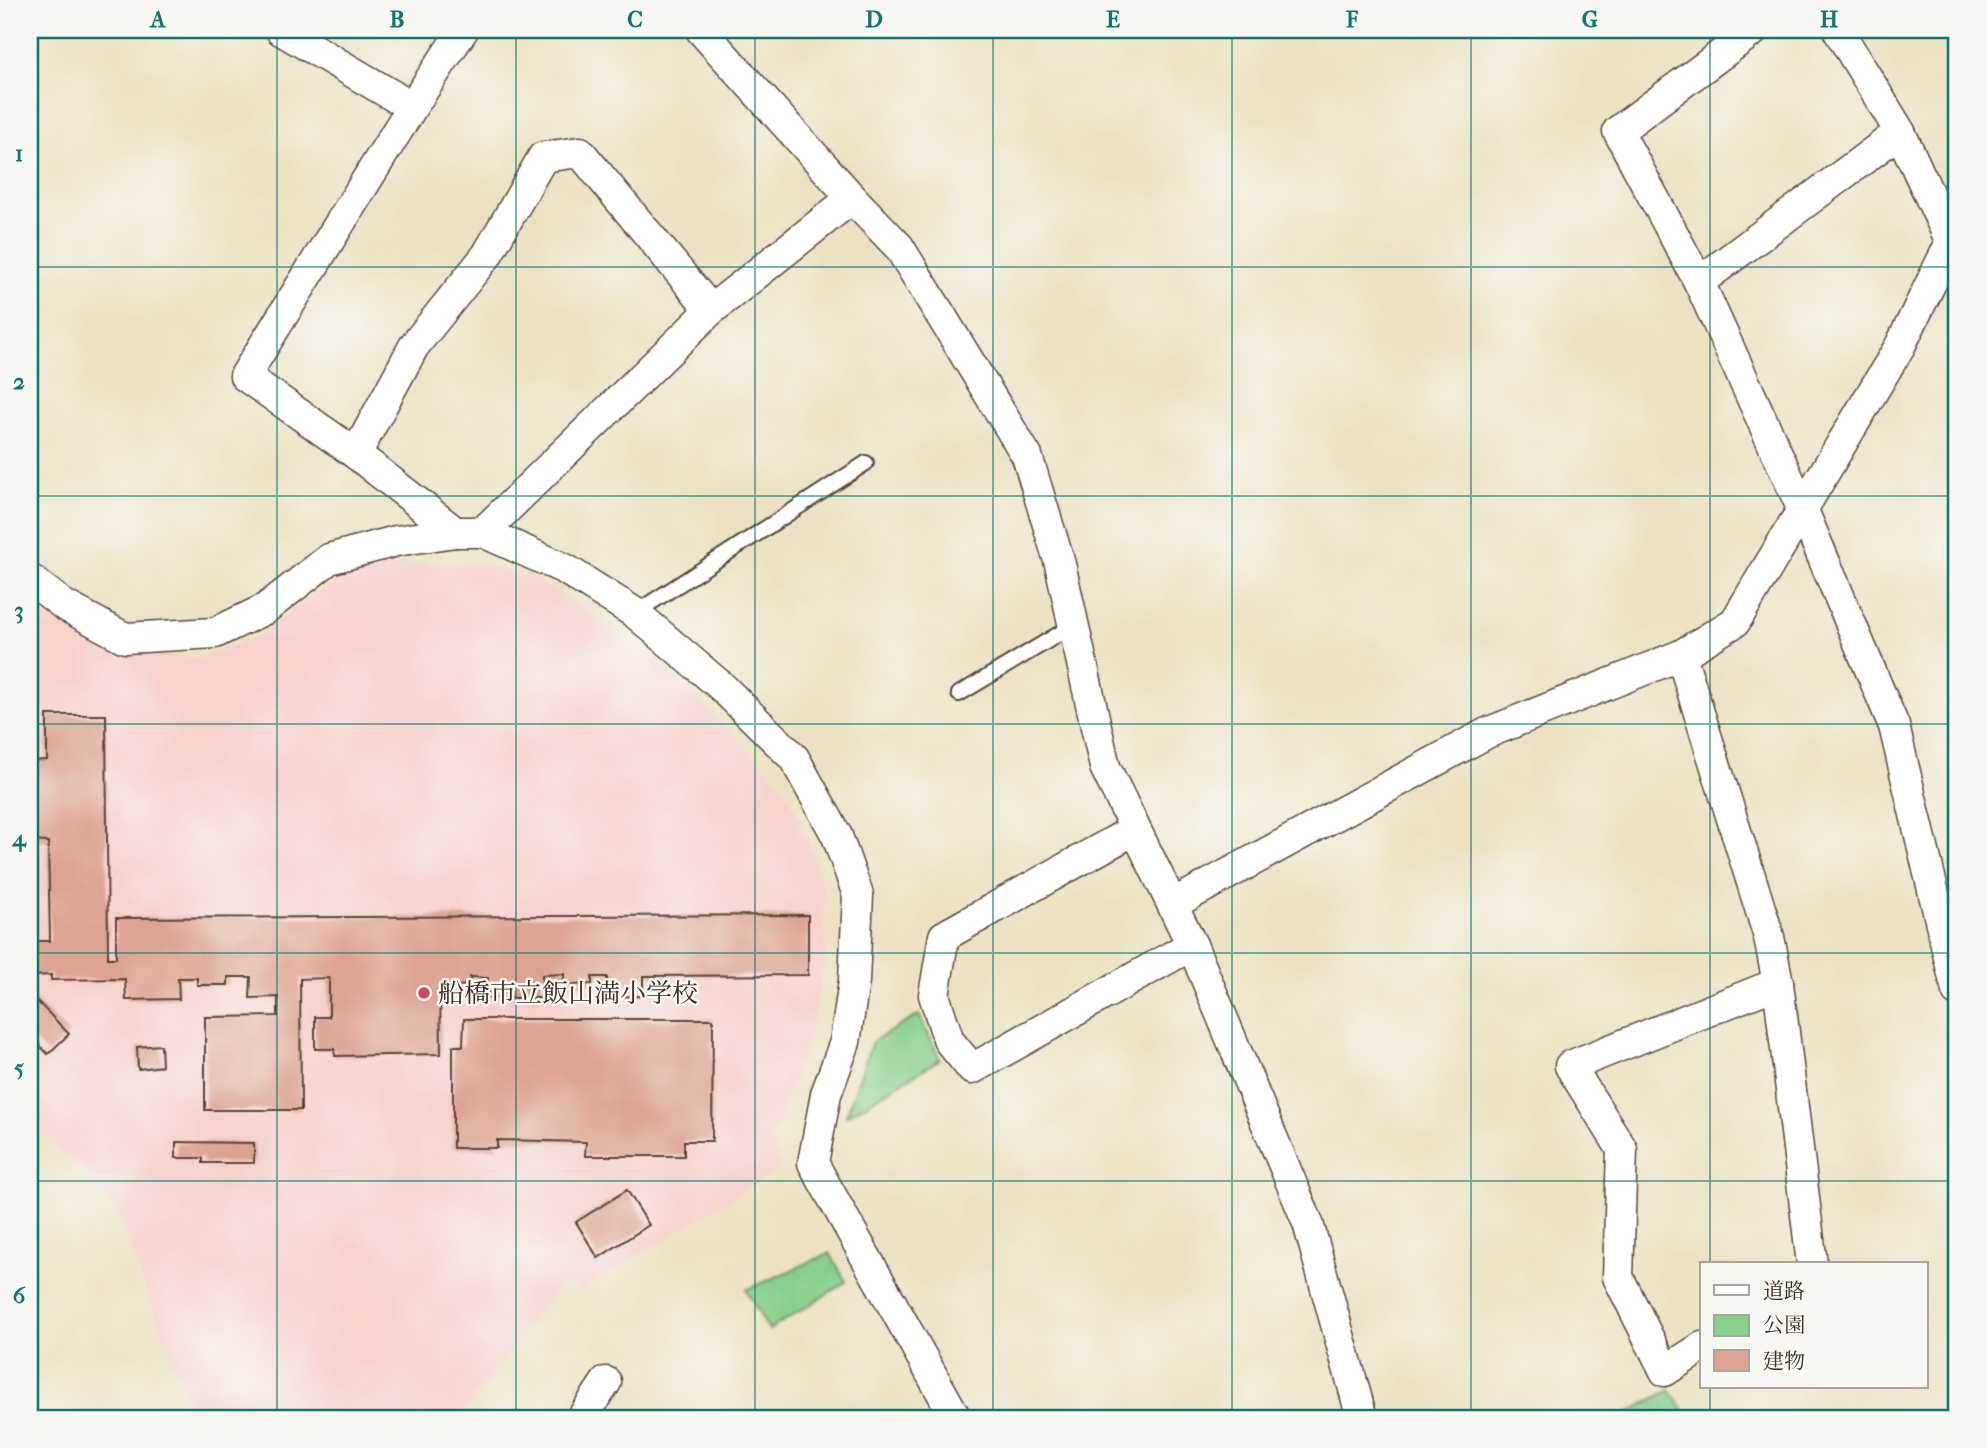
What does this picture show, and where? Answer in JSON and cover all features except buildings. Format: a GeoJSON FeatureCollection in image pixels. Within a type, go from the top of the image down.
{"type":"FeatureCollection","features":[{"type":"Feature","properties":{"kind":"street"},"geometry":{"type":"LineString","coordinates":[[281,30],[412,107]]}},
{"type":"Feature","properties":{"kind":"street"},"geometry":{"type":"LineString","coordinates":[[463,30],[244,376],[469,532],[565,569],[635,613],[722,687],[794,758],[836,836],[858,895],[854,981],[845,1042],[826,1094],[813,1163],[957,1418]]}},
{"type":"Feature","properties":{"kind":"street"},"geometry":{"type":"LineString","coordinates":[[701,30],[852,198],[900,247],[1027,456],[1060,564],[1105,767],[1192,945],[1308,1223],[1362,1418]]}},
{"type":"Feature","properties":{"kind":"street"},"geometry":{"type":"LineString","coordinates":[[1754,30],[1618,131],[1699,282],[1802,508],[1894,726],[1957,987]]}},
{"type":"Feature","properties":{"kind":"street"},"geometry":{"type":"LineString","coordinates":[[1838,30],[1899,132],[1954,240],[1957,275]]}},
{"type":"Feature","properties":{"kind":"street"},"geometry":{"type":"LineString","coordinates":[[1699,282],[1899,132]]}},
{"type":"Feature","properties":{"kind":"street"},"geometry":{"type":"LineString","coordinates":[[356,454],[414,346],[487,255],[543,157],[580,152],[711,310]]}},
{"type":"Feature","properties":{"kind":"street"},"geometry":{"type":"LineString","coordinates":[[30,579],[64,605],[125,638],[215,633],[265,609],[330,559],[396,541],[469,532],[711,310],[852,198]]}},
{"type":"Feature","properties":{"kind":"street"},"geometry":{"type":"LineString","coordinates":[[1173,904],[1487,733],[1681,655],[1735,622],[1900,346],[1954,240]]}},
{"type":"Feature","properties":{"kind":"street"},"geometry":{"type":"LineString","coordinates":[[1681,655],[1769,937],[1779,983],[1812,1262]]}},
{"type":"Feature","properties":{"kind":"street"},"geometry":{"type":"LineString","coordinates":[[1134,830],[944,936],[934,995],[949,1041],[972,1069],[1192,945]]}},
{"type":"Feature","properties":{"kind":"street"},"geometry":{"type":"LineString","coordinates":[[1700,1348],[1665,1371],[1618,1277],[1622,1149],[1570,1066],[1779,983]]}},
{"type":"Feature","properties":{"kind":"street"},"geometry":{"type":"LineString","coordinates":[[582,1418],[606,1382]]}},
{"type":"Feature","properties":{"kind":"lane"},"geometry":{"type":"LineString","coordinates":[[635,613],[866,463]]}},
{"type":"Feature","properties":{"kind":"lane"},"geometry":{"type":"LineString","coordinates":[[959,694],[1074,625]]}},
{"type":"Feature","properties":{"kind":"shaded area","name":"船橋市立飯山満小学校"},"geometry":{"type":"Polygon","coordinates":[[[400,564],[481,565],[533,576],[655,656],[763,763],[786,793],[802,823],[823,888],[826,956],[811,1031],[772,1141],[781,1168],[583,1290],[562,1283],[460,1418],[193,1418],[120,1218],[87,1173],[30,1125],[30,600],[87,641],[198,659],[257,636],[322,590],[360,571],[400,564]]]}},
{"type":"Feature","properties":{"kind":"green space"},"geometry":{"type":"Polygon","coordinates":[[[919,1015],[940,1059],[846,1116],[872,1042],[919,1015]]]}},
{"type":"Feature","properties":{"kind":"green space"},"geometry":{"type":"Polygon","coordinates":[[[830,1253],[846,1282],[769,1330],[746,1290],[830,1253]]]}},
{"type":"Feature","properties":{"kind":"green space"},"geometry":{"type":"Polygon","coordinates":[[[1670,1390],[1689,1418],[1618,1418],[1670,1390]]]}},
{"type":"Feature","properties":{"kind":"place","name":"船橋市立飯山満小学校"},"geometry":{"type":"Point","coordinates":[424,993]}}]}
